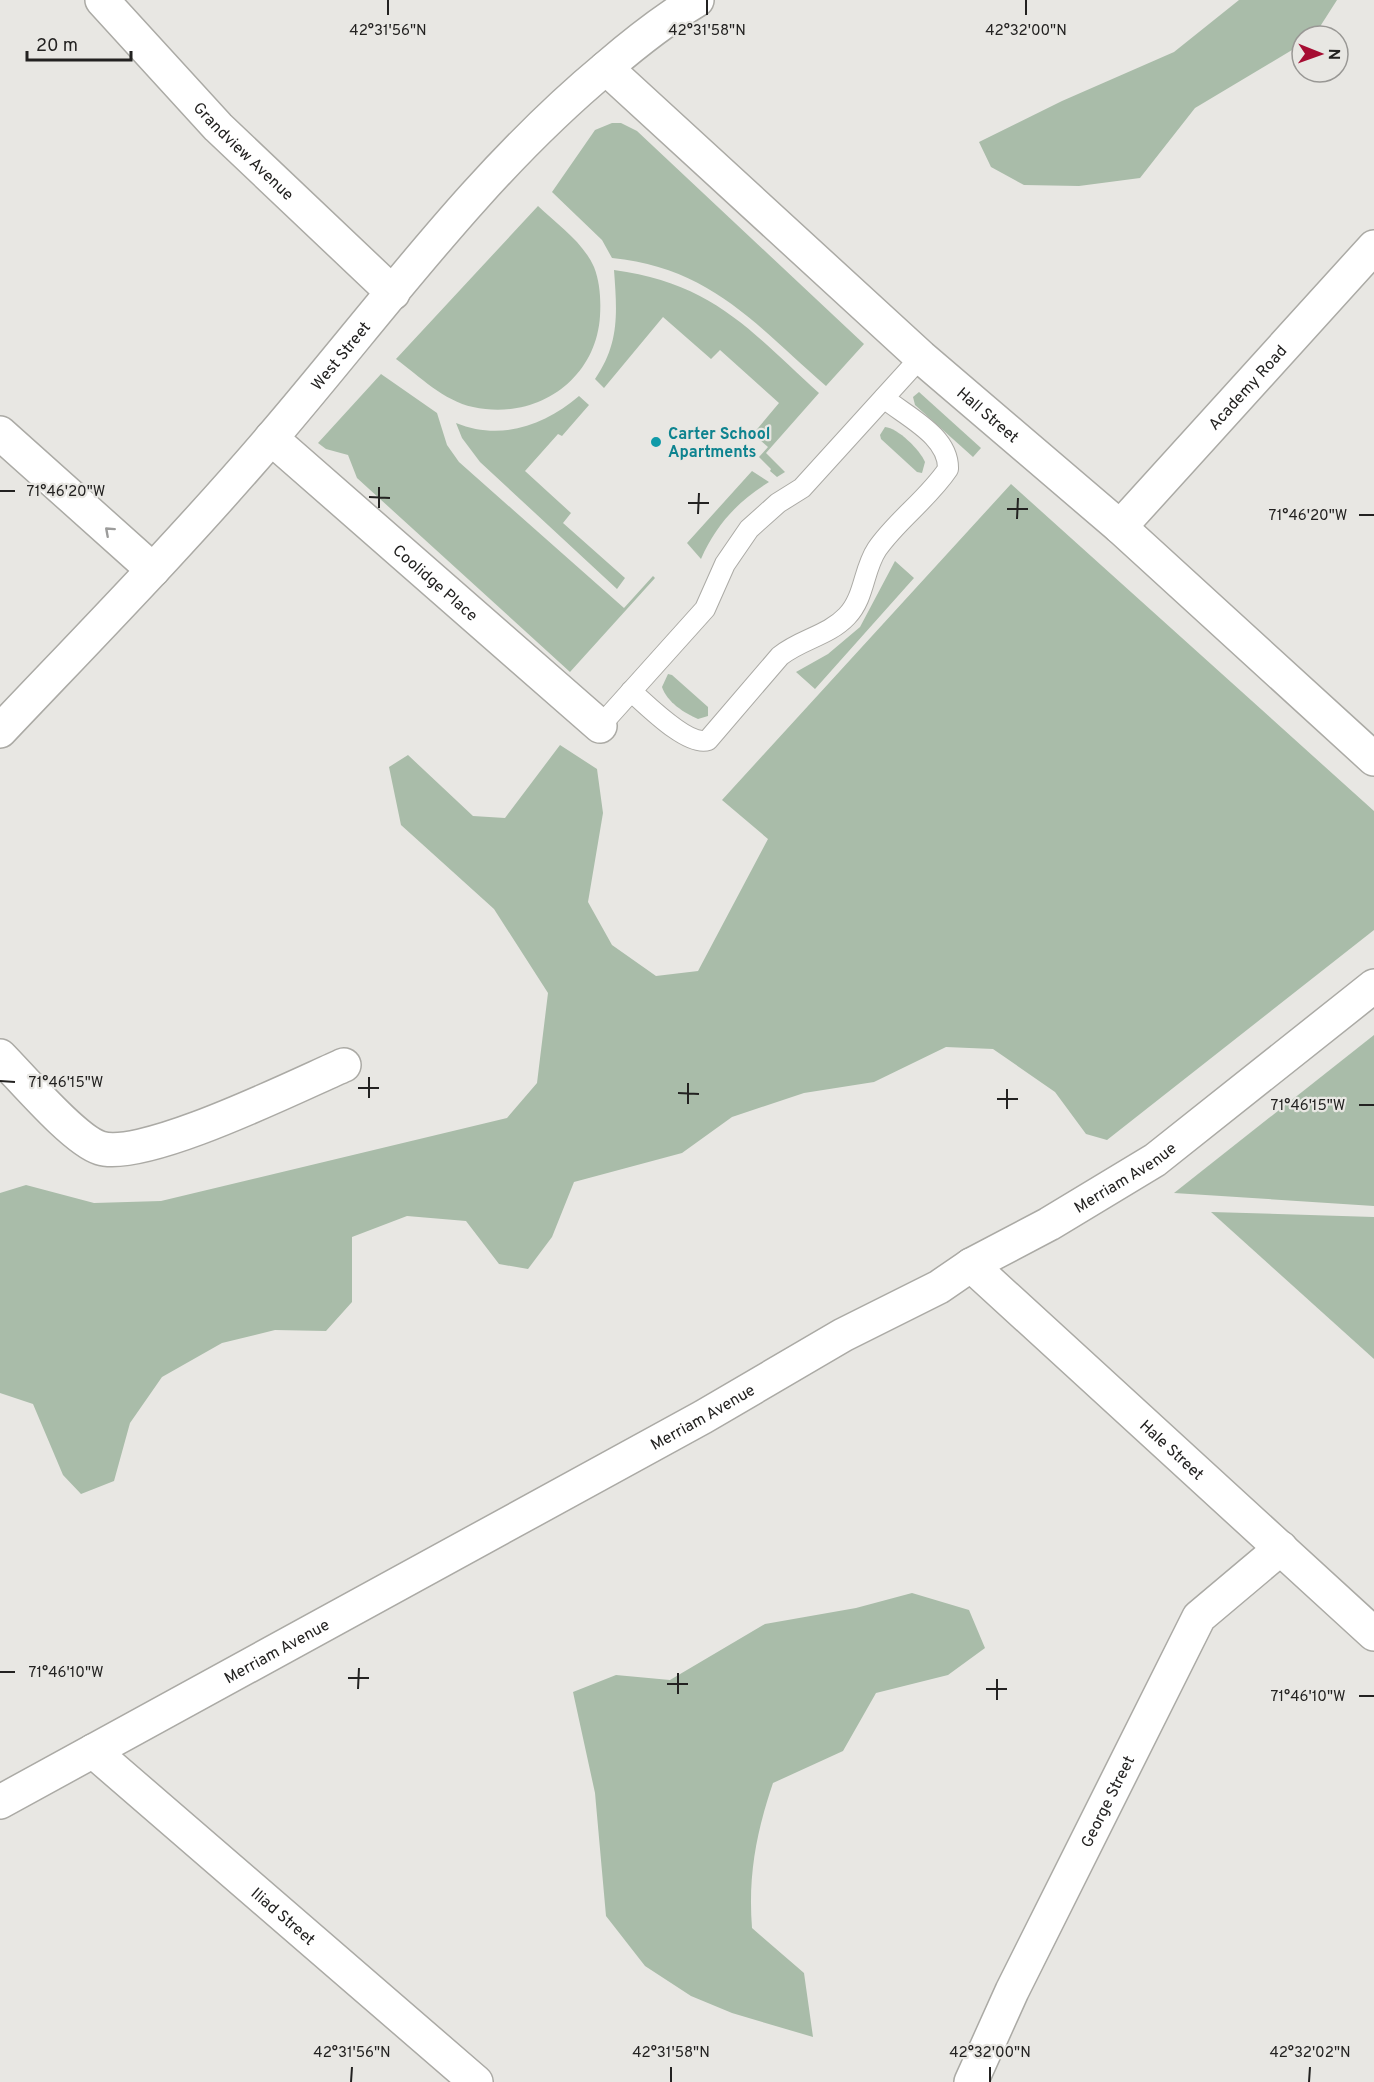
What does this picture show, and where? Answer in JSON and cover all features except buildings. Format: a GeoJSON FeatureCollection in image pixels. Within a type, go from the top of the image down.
{"type":"FeatureCollection","features":[{"type":"Feature","properties":{"kind":"street","name":"Grandview Avenue"},"geometry":{"type":"LineString","coordinates":[[102,0],[218,127],[393,293]]}},
{"type":"Feature","properties":{"kind":"street","name":"West Street"},"geometry":{"type":"LineString","coordinates":[[0,731],[153,570],[271,438],[521,144],[565,101],[661,21],[697,0]]}},
{"type":"Feature","properties":{"kind":"street","name":"Hall Street"},"geometry":{"type":"LineString","coordinates":[[606,68],[921,357],[1120,527],[1374,759]]}},
{"type":"Feature","properties":{"kind":"street","name":"Academy Road"},"geometry":{"type":"LineString","coordinates":[[1120,527],[1374,248]]}},
{"type":"Feature","properties":{"kind":"street"},"geometry":{"type":"LineString","coordinates":[[0,433],[153,570]]}},
{"type":"Feature","properties":{"kind":"street","name":"Coolidge Place"},"geometry":{"type":"LineString","coordinates":[[271,438],[600,726]]}},
{"type":"Feature","properties":{"kind":"street","name":"Merriam Avenue"},"geometry":{"type":"LineString","coordinates":[[0,1802],[703,1417],[843,1335],[939,1287],[971,1265],[1049,1224],[1155,1160],[1374,986]]}},
{"type":"Feature","properties":{"kind":"street"},"geometry":{"type":"LineString","coordinates":[[0,1056],[69,1126],[100,1148],[141,1146],[178,1136],[344,1065]]}},
{"type":"Feature","properties":{"kind":"street","name":"Hale Street"},"geometry":{"type":"LineString","coordinates":[[971,1265],[1374,1634]]}},
{"type":"Feature","properties":{"kind":"street","name":"George Street"},"geometry":{"type":"LineString","coordinates":[[971,2082],[1012,1991],[1199,1617],[1281,1548]]}},
{"type":"Feature","properties":{"kind":"street","name":"Iliad Street"},"geometry":{"type":"LineString","coordinates":[[93,1751],[476,2082]]}},
{"type":"Feature","properties":{"kind":"lane"},"geometry":{"type":"LineString","coordinates":[[600,726],[705,609],[725,564],[749,529],[778,503],[802,489],[921,357]]}},
{"type":"Feature","properties":{"kind":"lane"},"geometry":{"type":"LineString","coordinates":[[631,691],[689,739],[702,742],[708,740],[780,656],[788,649],[825,634],[848,616],[862,589],[878,547],[948,469],[948,460],[942,444],[884,398]]}},
{"type":"Feature","properties":{"kind":"green space"},"geometry":{"type":"Polygon","coordinates":[[[1239,0],[1337,0],[1322,24],[1290,24],[1290,51],[1195,108],[1140,178],[1079,186],[1024,185],[991,167],[979,142],[1062,101],[1174,52],[1239,0]]]}},
{"type":"Feature","properties":{"kind":"green space"},"geometry":{"type":"Polygon","coordinates":[[[612,123],[621,123],[637,131],[864,344],[826,386],[754,321],[705,287],[647,264],[612,258],[602,240],[552,192],[595,130],[612,123]]]}},
{"type":"Feature","properties":{"kind":"green space"},"geometry":{"type":"Polygon","coordinates":[[[538,206],[576,241],[594,267],[599,285],[600,304],[596,339],[587,360],[574,377],[558,391],[539,401],[518,408],[496,410],[462,404],[432,387],[396,359],[538,206]]]}},
{"type":"Feature","properties":{"kind":"green space"},"geometry":{"type":"Polygon","coordinates":[[[614,270],[648,276],[704,298],[750,330],[819,393],[766,453],[785,472],[777,477],[770,471],[771,469],[759,457],[768,447],[753,434],[779,403],[720,350],[711,359],[663,317],[604,388],[595,379],[609,353],[613,340],[616,313],[614,270]]]}},
{"type":"Feature","properties":{"kind":"green space"},"geometry":{"type":"Polygon","coordinates":[[[381,374],[437,413],[447,445],[459,462],[624,608],[653,576],[655,578],[570,672],[357,478],[348,455],[326,449],[318,443],[381,374]]]}},
{"type":"Feature","properties":{"kind":"green space"},"geometry":{"type":"Polygon","coordinates":[[[919,392],[981,448],[973,457],[915,405],[913,397],[919,392]]]}},
{"type":"Feature","properties":{"kind":"green space"},"geometry":{"type":"Polygon","coordinates":[[[579,396],[589,405],[562,436],[558,434],[525,471],[571,513],[563,523],[625,578],[617,589],[480,462],[462,438],[456,423],[489,431],[521,428],[551,415],[579,396]]]}},
{"type":"Feature","properties":{"kind":"green space"},"geometry":{"type":"Polygon","coordinates":[[[885,427],[902,435],[918,452],[925,462],[922,473],[917,472],[881,439],[880,435],[885,427]]]}},
{"type":"Feature","properties":{"kind":"green space"},"geometry":{"type":"Polygon","coordinates":[[[752,471],[769,482],[747,497],[729,515],[714,535],[701,559],[687,543],[752,471]]]}},
{"type":"Feature","properties":{"kind":"green space"},"geometry":{"type":"Polygon","coordinates":[[[1011,484],[1374,811],[1374,930],[1107,1140],[1086,1134],[1055,1092],[993,1049],[946,1047],[874,1082],[804,1093],[732,1117],[682,1153],[574,1182],[552,1237],[528,1269],[499,1264],[466,1221],[407,1216],[352,1237],[352,1302],[326,1331],[275,1330],[222,1343],[162,1377],[130,1423],[114,1481],[81,1494],[63,1475],[33,1404],[0,1393],[0,1193],[26,1185],[94,1203],[161,1201],[507,1118],[537,1083],[548,993],[494,909],[401,825],[389,767],[408,755],[473,816],[505,818],[560,745],[597,769],[603,813],[588,902],[612,945],[656,976],[698,971],[768,839],[722,800],[1011,484]]]}},
{"type":"Feature","properties":{"kind":"green space"},"geometry":{"type":"Polygon","coordinates":[[[895,561],[914,578],[815,689],[796,672],[828,654],[860,627],[895,561]]]}},
{"type":"Feature","properties":{"kind":"green space"},"geometry":{"type":"Polygon","coordinates":[[[668,674],[708,707],[708,716],[698,719],[672,702],[662,687],[668,674]]]}},
{"type":"Feature","properties":{"kind":"green space"},"geometry":{"type":"Polygon","coordinates":[[[1374,1035],[1374,1206],[1174,1193],[1374,1035]]]}},
{"type":"Feature","properties":{"kind":"green space"},"geometry":{"type":"Polygon","coordinates":[[[1211,1212],[1374,1217],[1374,1359],[1211,1212]]]}},
{"type":"Feature","properties":{"kind":"green space"},"geometry":{"type":"Polygon","coordinates":[[[912,1593],[969,1610],[985,1648],[948,1675],[876,1693],[843,1751],[773,1783],[762,1819],[752,1872],[752,1928],[804,1973],[813,2037],[732,2013],[691,1996],[645,1966],[606,1916],[595,1793],[573,1692],[616,1675],[670,1680],[765,1624],[856,1608],[912,1593]]]}},
{"type":"Feature","properties":{"kind":"place","name":"Carter School Apartments"},"geometry":{"type":"Point","coordinates":[656,442]}}]}
